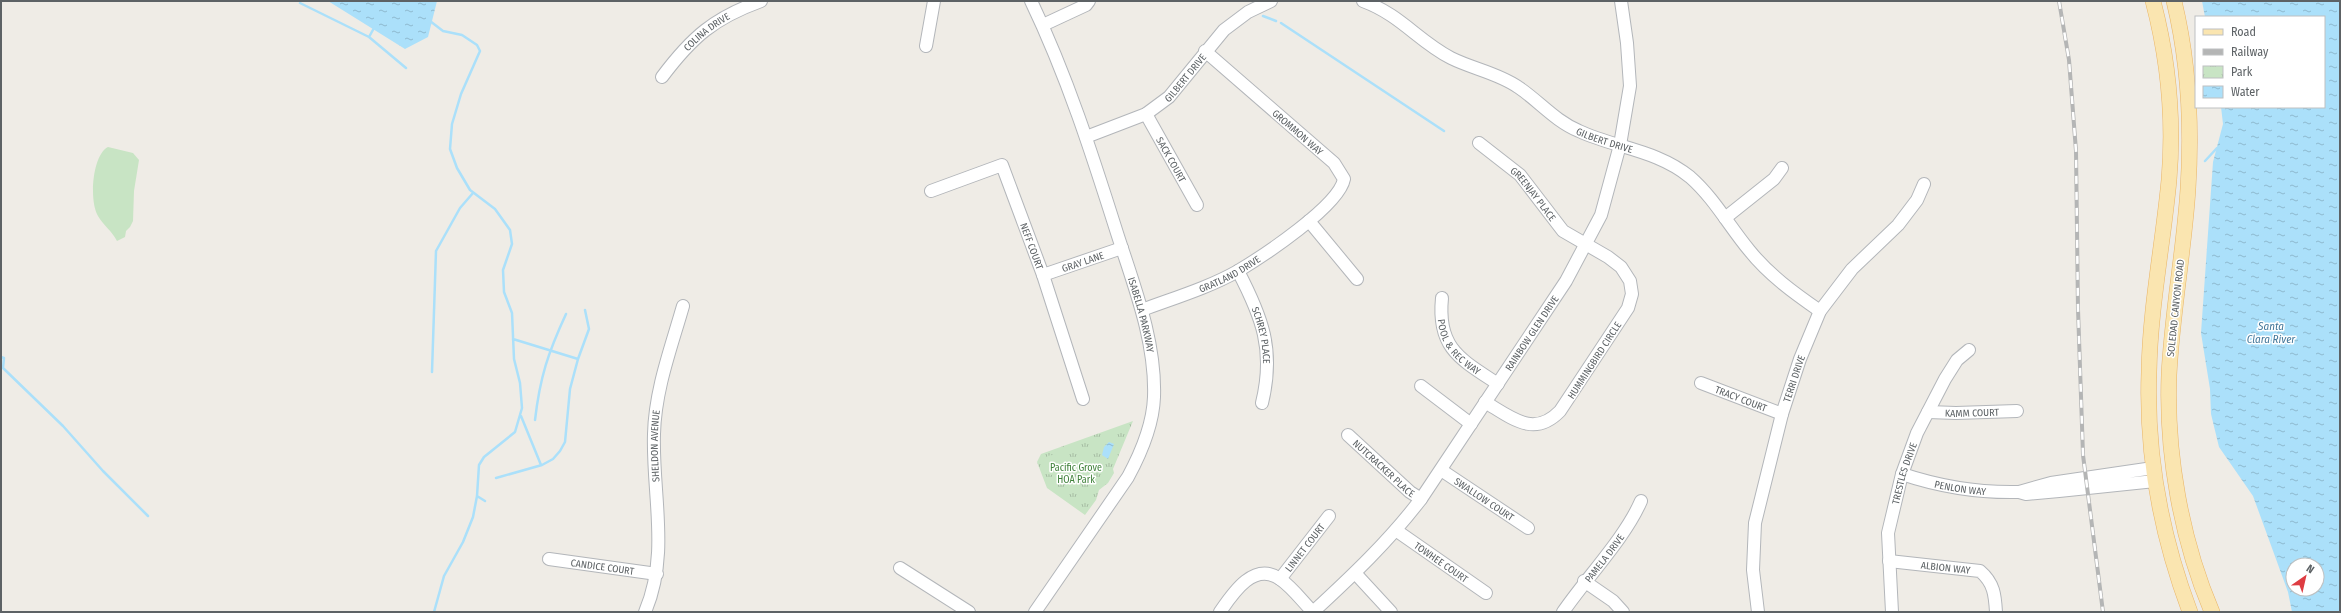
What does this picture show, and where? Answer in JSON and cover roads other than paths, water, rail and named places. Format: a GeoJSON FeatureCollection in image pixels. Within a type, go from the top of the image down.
{"type":"FeatureCollection","features":[{"type":"Feature","properties":{"kind":"main road","name":"SOLEDAD CANYON ROAD"},"geometry":{"type":"LineString","coordinates":[[2153,1],[2165,65],[2170,150],[2148,371],[2148,403],[2154,475],[2166,538],[2190,612]]}},
{"type":"Feature","properties":{"kind":"main road","name":"SOLEDAD CANYON ROAD"},"geometry":{"type":"LineString","coordinates":[[2174,1],[2185,59],[2189,103],[2190,147],[2188,191],[2171,343],[2169,411],[2171,444],[2180,505],[2199,577],[2212,612]]}},
{"type":"Feature","properties":{"kind":"main road"},"geometry":{"type":"LineString","coordinates":[[2154,475],[2158,470],[2165,477],[2182,555],[2199,577]]}},
{"type":"Feature","properties":{"kind":"street","name":"COLINA DRIVE"},"geometry":{"type":"LineString","coordinates":[[662,77],[678,56],[711,24],[738,9],[762,1]]}},
{"type":"Feature","properties":{"kind":"street"},"geometry":{"type":"LineString","coordinates":[[926,46],[934,1]]}},
{"type":"Feature","properties":{"kind":"street","name":"ISABELLA PARKWAY"},"geometry":{"type":"LineString","coordinates":[[1031,1],[1059,63],[1086,137],[1142,310],[1151,351],[1154,398],[1149,428],[1140,453],[1113,501],[1035,612]]}},
{"type":"Feature","properties":{"kind":"street"},"geometry":{"type":"LineString","coordinates":[[1043,25],[1086,5],[1089,1]]}},
{"type":"Feature","properties":{"kind":"street","name":"GILBERT DRIVE"},"geometry":{"type":"LineString","coordinates":[[1086,137],[1146,114],[1169,97],[1205,51],[1224,30],[1248,12],[1270,1]]}},
{"type":"Feature","properties":{"kind":"street","name":"GILBERT DRIVE"},"geometry":{"type":"LineString","coordinates":[[1363,1],[1396,17],[1452,59],[1499,76],[1514,84],[1556,118],[1578,131],[1656,156],[1675,166],[1703,190],[1769,273],[1820,311]]}},
{"type":"Feature","properties":{"kind":"street","name":"RAINBOW GLEN DRIVE"},"geometry":{"type":"LineString","coordinates":[[1313,612],[1397,531],[1421,500],[1566,280],[1586,246],[1601,215],[1620,145],[1630,86],[1627,43],[1621,1]]}},
{"type":"Feature","properties":{"kind":"street","name":"GROMMON WAY"},"geometry":{"type":"LineString","coordinates":[[1205,51],[1342,172],[1344,179],[1343,187],[1309,221]]}},
{"type":"Feature","properties":{"kind":"street","name":"SACK COURT"},"geometry":{"type":"LineString","coordinates":[[1146,114],[1197,205]]}},
{"type":"Feature","properties":{"kind":"street","name":"GREENJAY PLACE"},"geometry":{"type":"LineString","coordinates":[[1479,143],[1520,174],[1551,218],[1563,231],[1586,246]]}},
{"type":"Feature","properties":{"kind":"street","name":"NEFF COURT"},"geometry":{"type":"LineString","coordinates":[[931,191],[1002,165],[1043,275],[1083,399]]}},
{"type":"Feature","properties":{"kind":"street"},"geometry":{"type":"LineString","coordinates":[[1725,218],[1774,179],[1782,168]]}},
{"type":"Feature","properties":{"kind":"street","name":"TERRI DRIVE"},"geometry":{"type":"LineString","coordinates":[[1758,612],[1753,570],[1755,524],[1782,414],[1800,359],[1820,311],[1852,269],[1898,225],[1917,200],[1924,184]]}},
{"type":"Feature","properties":{"kind":"street"},"geometry":{"type":"LineString","coordinates":[[1309,221],[1357,279]]}},
{"type":"Feature","properties":{"kind":"street","name":"GRATLAND DRIVE"},"geometry":{"type":"LineString","coordinates":[[1142,310],[1196,290],[1238,271],[1309,221]]}},
{"type":"Feature","properties":{"kind":"street","name":"HUMMINGBIRD CIRCLE"},"geometry":{"type":"LineString","coordinates":[[1485,402],[1525,424],[1541,425],[1551,421],[1560,411],[1628,308],[1632,294],[1630,281],[1621,268],[1608,257],[1586,246]]}},
{"type":"Feature","properties":{"kind":"street","name":"GRAY LANE"},"geometry":{"type":"LineString","coordinates":[[1043,275],[1122,248]]}},
{"type":"Feature","properties":{"kind":"street","name":"SCHREY PLACE"},"geometry":{"type":"LineString","coordinates":[[1238,271],[1254,303],[1266,340],[1268,377],[1262,403]]}},
{"type":"Feature","properties":{"kind":"street","name":"POOL & REC WAY"},"geometry":{"type":"LineString","coordinates":[[1442,298],[1440,318],[1442,332],[1454,350],[1469,365],[1498,384]]}},
{"type":"Feature","properties":{"kind":"street","name":"SHELDON AVENUE"},"geometry":{"type":"LineString","coordinates":[[645,612],[657,574],[660,526],[654,434],[659,390],[683,306]]}},
{"type":"Feature","properties":{"kind":"street","name":"TRESTLES DRIVE"},"geometry":{"type":"LineString","coordinates":[[1892,612],[1888,533],[1902,474],[1917,433],[1928,412],[1957,360],[1969,350]]}},
{"type":"Feature","properties":{"kind":"street","name":"TRACY COURT"},"geometry":{"type":"LineString","coordinates":[[1701,383],[1782,414]]}},
{"type":"Feature","properties":{"kind":"street"},"geometry":{"type":"LineString","coordinates":[[1421,386],[1471,424]]}},
{"type":"Feature","properties":{"kind":"street","name":"KAMM COURT"},"geometry":{"type":"LineString","coordinates":[[1928,412],[1956,413],[2016,410]]}},
{"type":"Feature","properties":{"kind":"street","name":"NUTCRACKER PLACE"},"geometry":{"type":"LineString","coordinates":[[1348,435],[1410,492],[1421,500]]}},
{"type":"Feature","properties":{"kind":"street","name":"SWALLOW COURT"},"geometry":{"type":"LineString","coordinates":[[1441,470],[1528,528]]}},
{"type":"Feature","properties":{"kind":"street","name":"PENLON WAY"},"geometry":{"type":"LineString","coordinates":[[1902,474],[1935,485],[1993,493],[2019,492],[2051,483],[2154,475]]}},
{"type":"Feature","properties":{"kind":"street","name":"PAMELA DRIVE"},"geometry":{"type":"LineString","coordinates":[[1563,612],[1584,581],[1633,519],[1641,501]]}},
{"type":"Feature","properties":{"kind":"street","name":"LINNET COURT"},"geometry":{"type":"LineString","coordinates":[[1280,579],[1330,516]]}},
{"type":"Feature","properties":{"kind":"street","name":"TOWHEE COURT"},"geometry":{"type":"LineString","coordinates":[[1397,531],[1486,593]]}},
{"type":"Feature","properties":{"kind":"street","name":"CANDICE COURT"},"geometry":{"type":"LineString","coordinates":[[549,559],[657,574]]}},
{"type":"Feature","properties":{"kind":"street","name":"ALBION WAY"},"geometry":{"type":"LineString","coordinates":[[1889,561],[1980,571],[1988,578],[1994,588],[1996,612]]}},
{"type":"Feature","properties":{"kind":"street"},"geometry":{"type":"LineString","coordinates":[[900,568],[969,612]]}},
{"type":"Feature","properties":{"kind":"street"},"geometry":{"type":"LineString","coordinates":[[1355,573],[1391,612]]}},
{"type":"Feature","properties":{"kind":"street"},"geometry":{"type":"LineString","coordinates":[[1220,612],[1244,581],[1256,575],[1270,575],[1280,579],[1313,612]]}},
{"type":"Feature","properties":{"kind":"street"},"geometry":{"type":"LineString","coordinates":[[1584,581],[1613,601],[1623,612]]}},
{"type":"Feature","properties":{"kind":"water"},"geometry":{"type":"Polygon","coordinates":[[[328,1],[437,1],[428,37],[405,49],[328,1]]]}},
{"type":"Feature","properties":{"kind":"water","name":"Santa Clara River"},"geometry":{"type":"Polygon","coordinates":[[[2202,1],[2340,1],[2340,612],[2292,612],[2289,597],[2325,597],[2325,557],[2285,557],[2285,584],[2253,496],[2219,447],[2211,414],[2210,389],[2201,333],[2213,162],[2223,124],[2221,108],[2325,108],[2325,16],[2205,16],[2202,1]]]}},
{"type":"Feature","properties":{"kind":"water"},"geometry":{"type":"Polygon","coordinates":[[[1109,442],[1114,444],[1108,459],[1102,455],[1104,447],[1109,442]]]}},
{"type":"Feature","properties":{"kind":"waterway"},"geometry":{"type":"LineString","coordinates":[[300,3],[369,37]]}},
{"type":"Feature","properties":{"kind":"waterway"},"geometry":{"type":"LineString","coordinates":[[1263,16],[1276,21]]}},
{"type":"Feature","properties":{"kind":"waterway"},"geometry":{"type":"LineString","coordinates":[[430,21],[443,31],[462,35],[477,45],[480,51],[461,94],[452,124],[450,149],[457,168],[470,190],[495,209],[510,230],[512,244],[503,270],[504,292],[512,313],[514,359],[520,383],[522,408],[515,432],[484,457],[479,465],[477,496],[473,517],[463,542],[444,576],[434,612]]}},
{"type":"Feature","properties":{"kind":"waterway"},"geometry":{"type":"LineString","coordinates":[[1281,23],[1444,131]]}},
{"type":"Feature","properties":{"kind":"waterway"},"geometry":{"type":"LineString","coordinates":[[374,28],[369,37],[406,68]]}},
{"type":"Feature","properties":{"kind":"waterway"},"geometry":{"type":"LineString","coordinates":[[2205,161],[2217,148]]}},
{"type":"Feature","properties":{"kind":"waterway"},"geometry":{"type":"LineString","coordinates":[[432,372],[436,251],[460,208],[473,193]]}},
{"type":"Feature","properties":{"kind":"waterway"},"geometry":{"type":"LineString","coordinates":[[578,359],[589,329],[585,310]]}},
{"type":"Feature","properties":{"kind":"waterway"},"geometry":{"type":"LineString","coordinates":[[535,420],[542,378],[554,341],[566,314]]}},
{"type":"Feature","properties":{"kind":"waterway"},"geometry":{"type":"LineString","coordinates":[[496,478],[542,465],[553,459],[560,451],[565,442],[570,389],[578,359],[513,339]]}},
{"type":"Feature","properties":{"kind":"waterway"},"geometry":{"type":"LineString","coordinates":[[1,357],[4,358],[3,368],[63,426],[103,471],[148,516]]}},
{"type":"Feature","properties":{"kind":"waterway"},"geometry":{"type":"LineString","coordinates":[[521,416],[541,465]]}},
{"type":"Feature","properties":{"kind":"waterway"},"geometry":{"type":"LineString","coordinates":[[477,496],[485,501]]}},
{"type":"Feature","properties":{"kind":"railway"},"geometry":{"type":"LineString","coordinates":[[2059,1],[2069,60],[2076,151],[2078,309],[2083,455],[2103,612]]}},
{"type":"Feature","properties":{"kind":"park label","name":"Pacific Grove HOA Park"},"geometry":{"type":"Point","coordinates":[1076,472]}}]}
